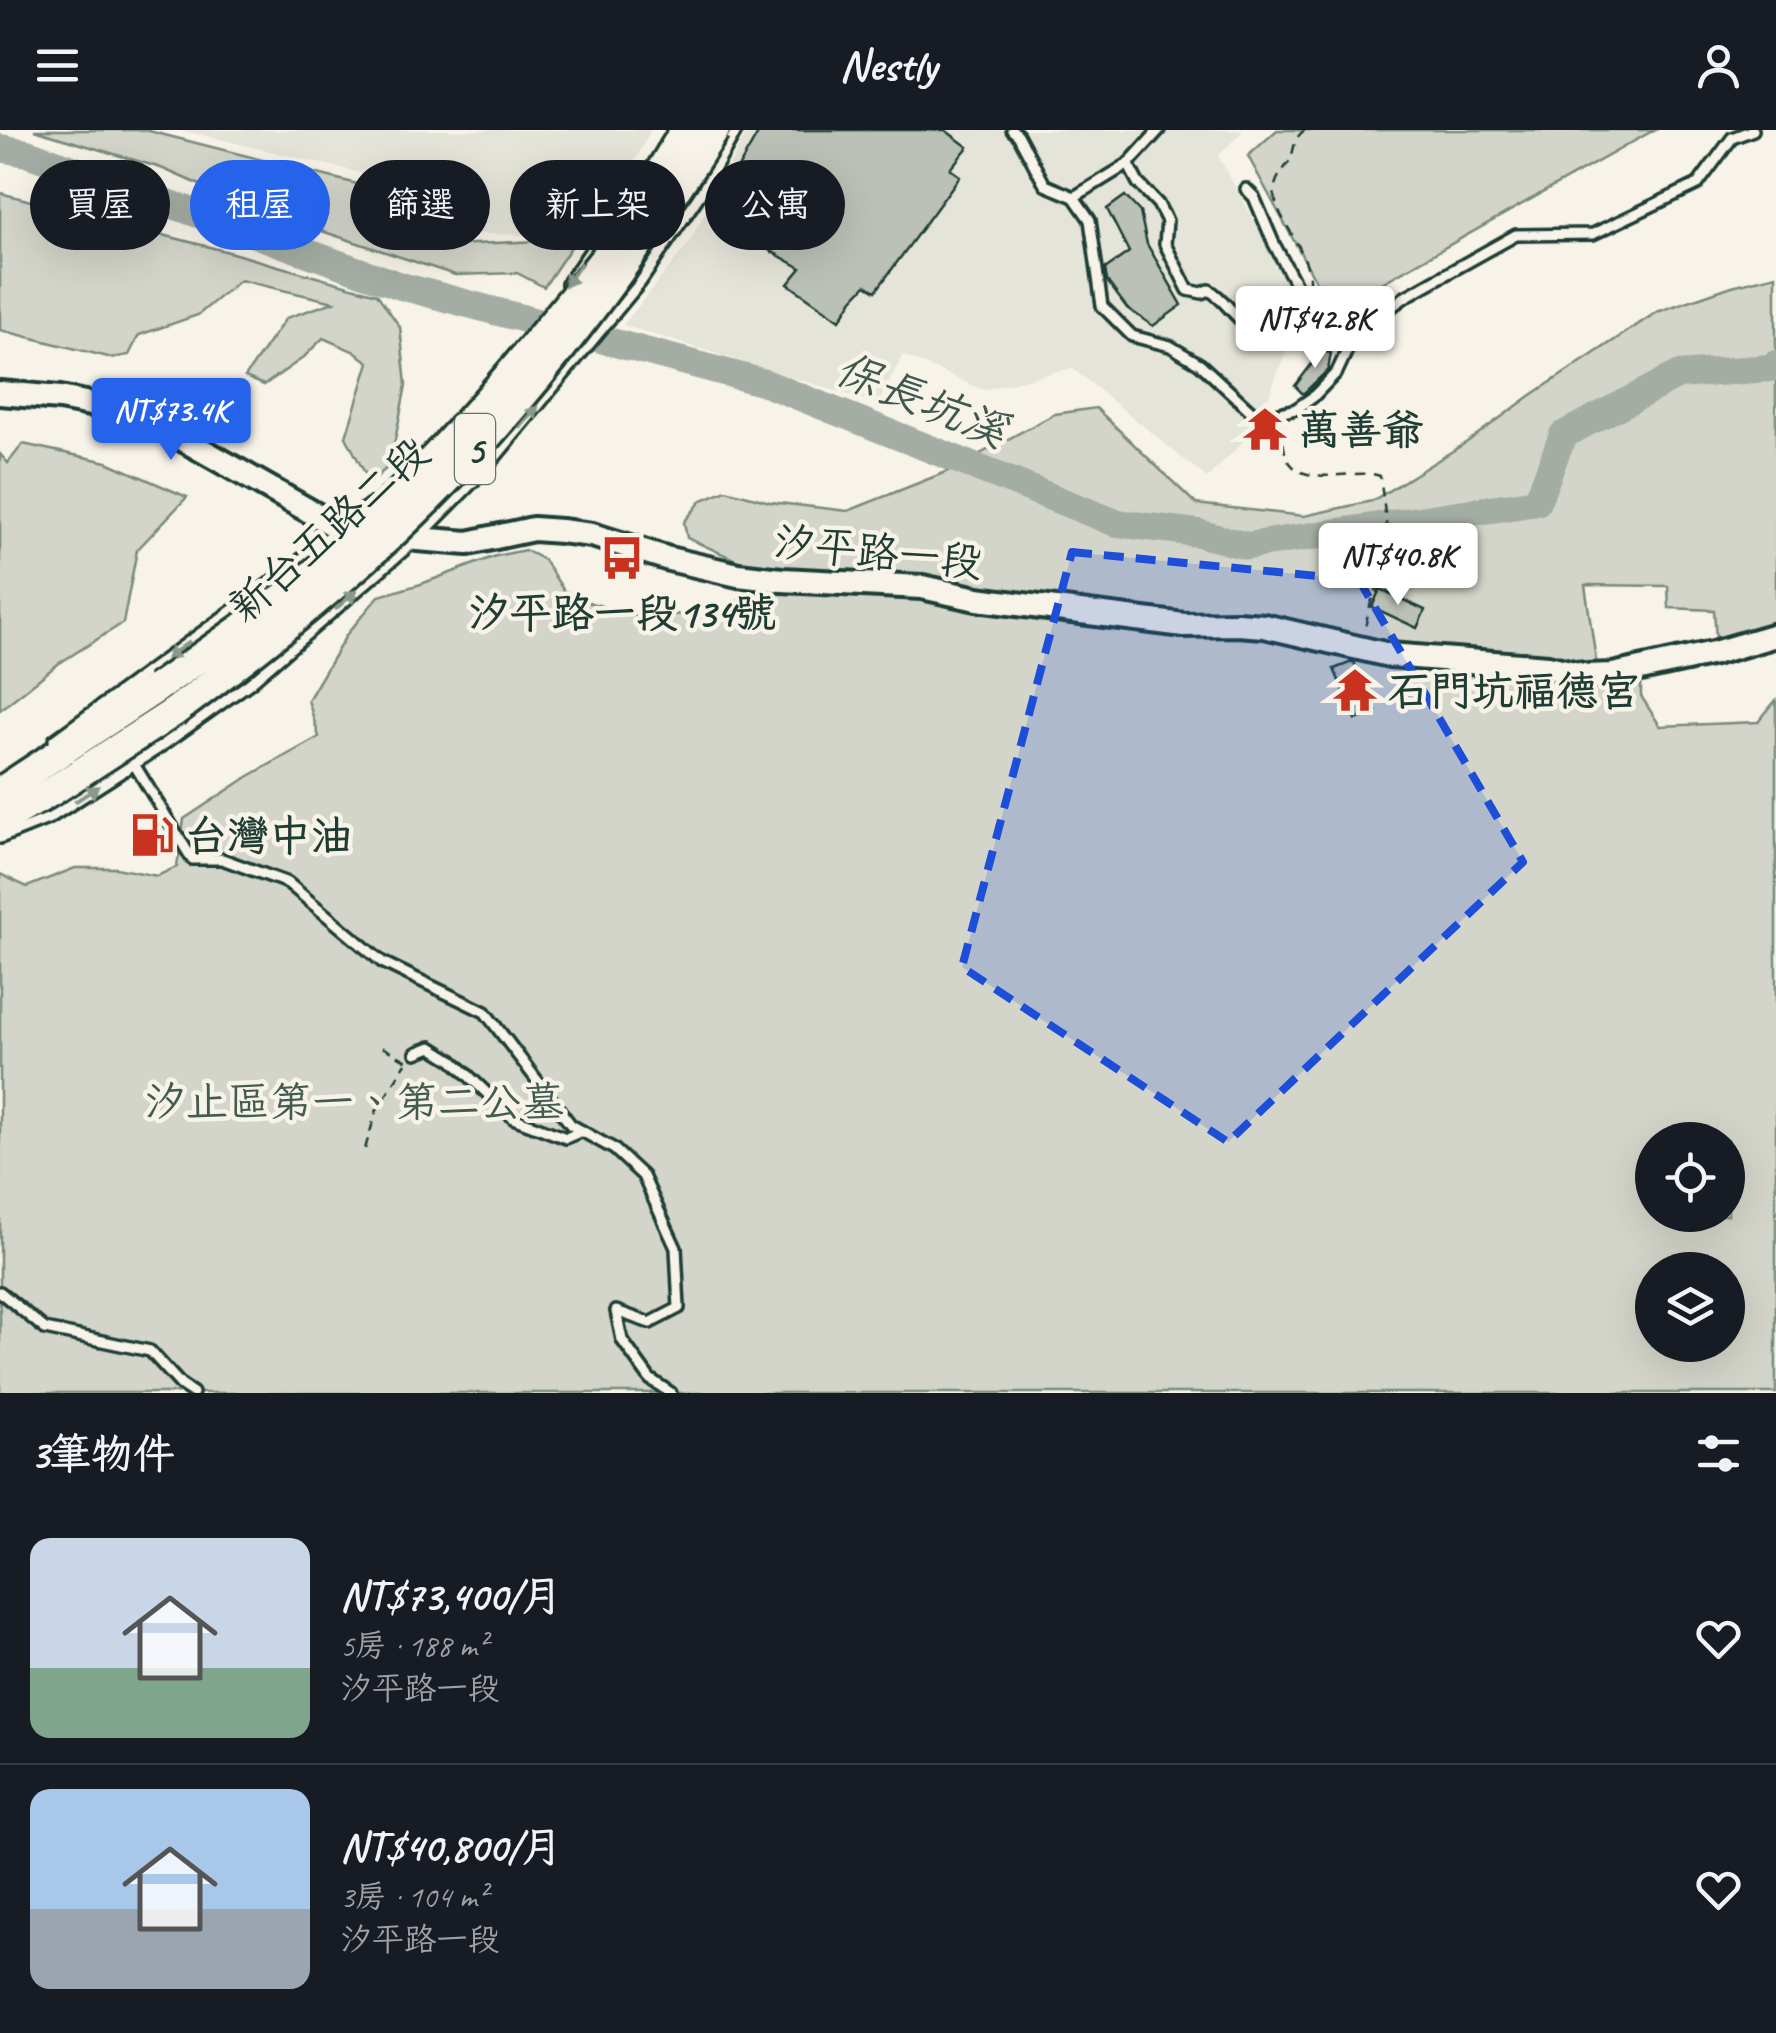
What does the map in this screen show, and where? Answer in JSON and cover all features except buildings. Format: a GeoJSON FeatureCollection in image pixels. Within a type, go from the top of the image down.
{"type":"FeatureCollection","features":[{"type":"Feature","properties":{"kind":"main road","name":"新台五路二段"},"geometry":{"type":"LineString","coordinates":[[0,792],[234,634],[335,555],[450,443],[603,260],[685,130]]}},
{"type":"Feature","properties":{"kind":"main road","name":"新台五路二段"},"geometry":{"type":"LineString","coordinates":[[0,820],[174,712],[313,605],[441,486],[519,401],[614,280],[715,130]]}},
{"type":"Feature","properties":{"kind":"street","name":"汐平路一段"},"geometry":{"type":"LineString","coordinates":[[0,393],[60,398],[110,408],[156,424],[340,529],[468,543],[534,529],[562,530],[738,574],[922,587],[977,599],[1184,625],[1264,626],[1389,655],[1548,667],[1588,676],[1614,675],[1776,636]]}},
{"type":"Feature","properties":{"kind":"lane"},"geometry":{"type":"LineString","coordinates":[[0,838],[50,818],[250,683],[417,539],[484,471],[640,283],[701,193],[737,130]]}},
{"type":"Feature","properties":{"kind":"lane"},"geometry":{"type":"LineString","coordinates":[[1012,130],[1045,185],[1074,197],[1090,220],[1102,306],[1132,336],[1170,346],[1200,364],[1252,412],[1263,416],[1296,409],[1313,397],[1336,372],[1366,324],[1405,298],[1516,235],[1593,234],[1698,184],[1732,138],[1753,130]]}},
{"type":"Feature","properties":{"kind":"lane"},"geometry":{"type":"LineString","coordinates":[[1074,197],[1128,164],[1159,130]]}},
{"type":"Feature","properties":{"kind":"lane"},"geometry":{"type":"LineString","coordinates":[[1128,164],[1167,221],[1165,244],[1188,290],[1209,290],[1221,297],[1240,322],[1256,332],[1266,332],[1279,321],[1295,282],[1246,189]]}},
{"type":"Feature","properties":{"kind":"lane"},"geometry":{"type":"LineString","coordinates":[[564,289],[591,250]]}},
{"type":"Feature","properties":{"kind":"lane"},"geometry":{"type":"LineString","coordinates":[[446,428],[487,387],[520,345]]}},
{"type":"Feature","properties":{"kind":"lane"},"geometry":{"type":"LineString","coordinates":[[42,749],[379,497]]}},
{"type":"Feature","properties":{"kind":"lane"},"geometry":{"type":"LineString","coordinates":[[0,780],[28,760]]}},
{"type":"Feature","properties":{"kind":"lane"},"geometry":{"type":"LineString","coordinates":[[134,764],[192,859],[222,859],[288,883],[382,962],[484,1012],[571,1125],[614,1149],[643,1176],[676,1248],[679,1308],[650,1323],[616,1311],[622,1340],[650,1378],[671,1393]]}},
{"type":"Feature","properties":{"kind":"lane"},"geometry":{"type":"LineString","coordinates":[[416,1053],[430,1047],[452,1060],[513,1118],[566,1138],[582,1131]]}},
{"type":"Feature","properties":{"kind":"lane"},"geometry":{"type":"LineString","coordinates":[[0,1292],[45,1330],[150,1351],[180,1385],[193,1393]]}},
{"type":"Feature","properties":{"kind":"path"},"geometry":{"type":"LineString","coordinates":[[1295,282],[1309,283],[1308,263],[1276,204],[1274,188],[1290,161],[1298,134],[1305,130]]}},
{"type":"Feature","properties":{"kind":"path"},"geometry":{"type":"LineString","coordinates":[[1279,414],[1290,464],[1313,476],[1380,476],[1394,580],[1381,582],[1368,607],[1364,630],[1367,650]]}},
{"type":"Feature","properties":{"kind":"path"},"geometry":{"type":"LineString","coordinates":[[382,1047],[407,1062]]}},
{"type":"Feature","properties":{"kind":"path"},"geometry":{"type":"LineString","coordinates":[[365,1149],[376,1112],[416,1053]]}},
{"type":"Feature","properties":{"kind":"highlighted area"},"geometry":{"type":"Polygon","coordinates":[[[1072,552],[1359,580],[1523,862],[1228,1142],[962,967],[1072,552]]]}},
{"type":"Feature","properties":{"kind":"shaded area"},"geometry":{"type":"Polygon","coordinates":[[[181,130],[651,130],[635,160],[510,160],[510,235],[490,234],[490,160],[350,160],[350,170],[330,166],[330,160],[307,160],[181,130]]]}},
{"type":"Feature","properties":{"kind":"shaded area"},"geometry":{"type":"Polygon","coordinates":[[[748,130],[1244,130],[1218,156],[1303,307],[1256,429],[1207,478],[1072,368],[983,390],[903,355],[878,404],[623,325],[685,250],[705,212],[705,250],[845,250],[845,160],[732,160],[748,130]]]}},
{"type":"Feature","properties":{"kind":"green space"},"geometry":{"type":"Polygon","coordinates":[[[34,130],[145,130],[263,160],[190,160],[190,181],[170,172],[170,160],[134,160],[34,130]]]}},
{"type":"Feature","properties":{"kind":"green space"},"geometry":{"type":"Polygon","coordinates":[[[1277,130],[1654,130],[1332,311],[1248,156],[1277,130]]]}},
{"type":"Feature","properties":{"kind":"green space"},"geometry":{"type":"Polygon","coordinates":[[[330,177],[350,182],[350,240],[330,234],[330,177]]]}},
{"type":"Feature","properties":{"kind":"green space"},"geometry":{"type":"Polygon","coordinates":[[[0,193],[30,201],[30,250],[170,250],[170,237],[190,242],[190,250],[221,250],[377,294],[400,327],[406,385],[390,465],[370,483],[346,437],[369,362],[353,351],[323,338],[303,358],[264,385],[245,377],[286,318],[334,302],[240,280],[198,315],[139,335],[129,355],[112,358],[0,330],[0,193]]]}},
{"type":"Feature","properties":{"kind":"green space"},"geometry":{"type":"Polygon","coordinates":[[[510,242],[510,250],[569,250],[544,287],[517,273],[455,275],[379,250],[490,250],[490,243],[510,242]]]}},
{"type":"Feature","properties":{"kind":"green space","name":"汐止區第一、第二公墓"},"geometry":{"type":"Polygon","coordinates":[[[1776,275],[1776,624],[1716,640],[1714,610],[1669,608],[1668,586],[1585,585],[1597,667],[1641,663],[1641,696],[1660,726],[1758,722],[1776,700],[1776,1393],[0,1393],[0,874],[27,887],[75,868],[116,868],[157,876],[177,867],[184,819],[249,776],[319,737],[308,700],[347,634],[379,596],[525,550],[544,560],[564,591],[591,603],[640,617],[730,611],[742,595],[743,563],[687,538],[684,522],[702,500],[726,490],[770,502],[848,511],[946,472],[1055,414],[1096,408],[1196,504],[1304,516],[1372,501],[1467,442],[1657,312],[1776,275]]]}},
{"type":"Feature","properties":{"kind":"green space"},"geometry":{"type":"Polygon","coordinates":[[[23,444],[107,462],[187,497],[137,550],[123,623],[58,664],[0,710],[0,454],[8,463],[23,444]]]}},
{"type":"Feature","properties":{"kind":"waterway","name":"保長坑溪"},"geometry":{"type":"LineString","coordinates":[[0,148],[27,153],[401,286],[765,383],[1116,523],[1198,533],[1247,546],[1537,502],[1563,435],[1678,375],[1770,368],[1776,364]]}},
{"type":"Feature","properties":{"kind":"place","name":"萬善爺"},"geometry":{"type":"Point","coordinates":[1265,429]}},
{"type":"Feature","properties":{"kind":"place","name":"汐平路一段134號"},"geometry":{"type":"Point","coordinates":[622,558]}},
{"type":"Feature","properties":{"kind":"place","name":"石門坑福德宮"},"geometry":{"type":"Point","coordinates":[1355,690]}},
{"type":"Feature","properties":{"kind":"place","name":"台灣中油"},"geometry":{"type":"Point","coordinates":[152,835]}}]}
